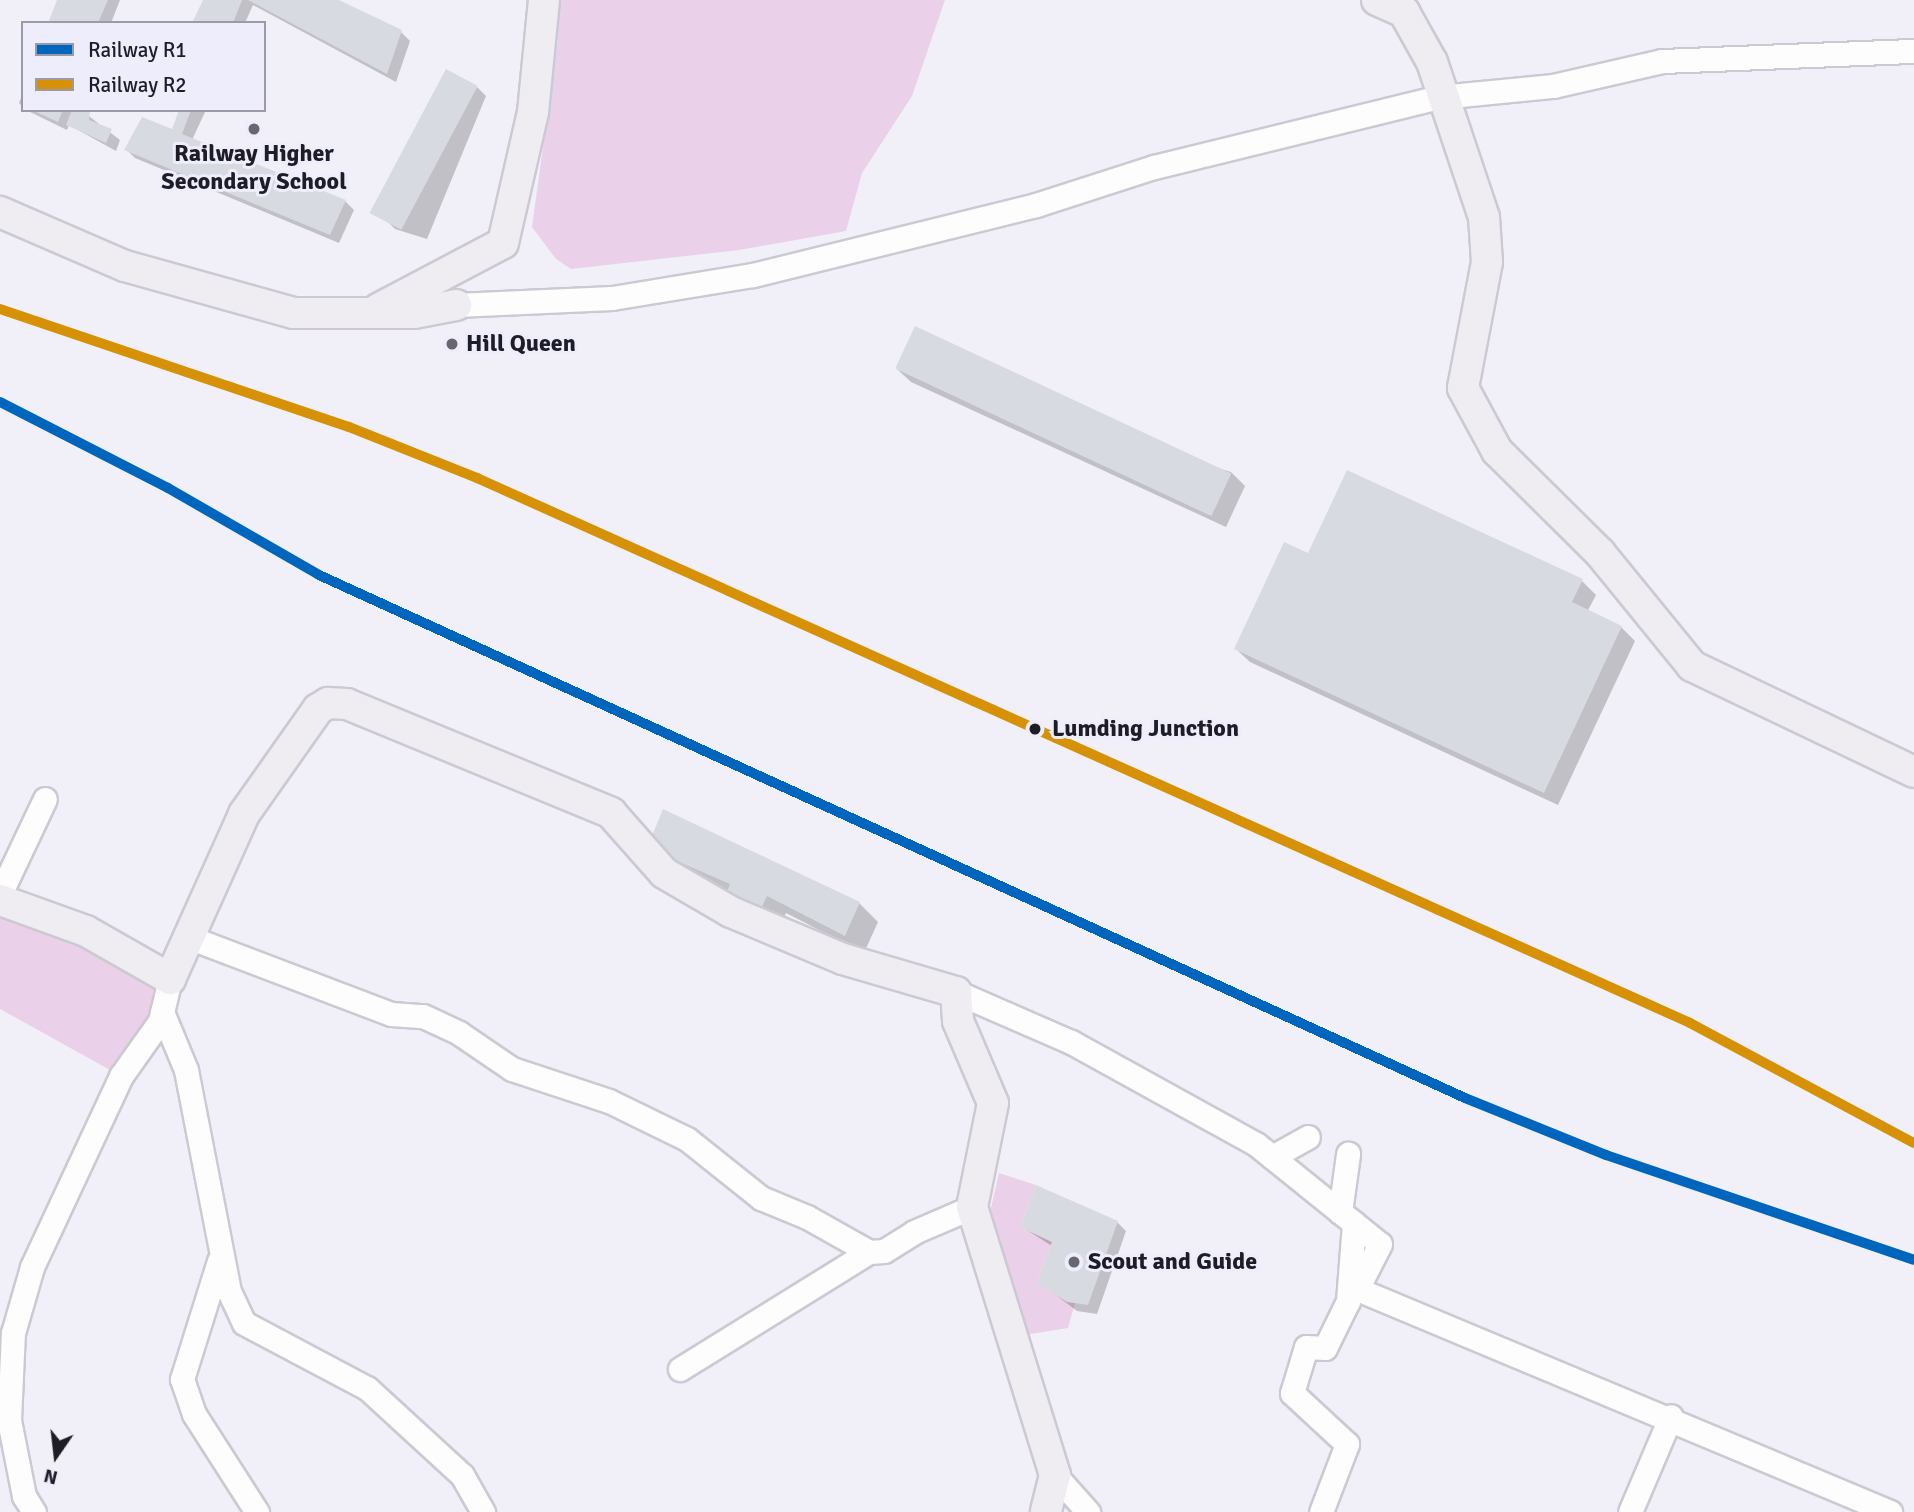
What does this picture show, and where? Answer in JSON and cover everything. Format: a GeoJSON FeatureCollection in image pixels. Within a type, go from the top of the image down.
{"type":"FeatureCollection","features":[{"type":"Feature","properties":{"kind":"main road"},"geometry":{"type":"LineString","coordinates":[[371,313],[502,243],[533,112],[544,0]]}},
{"type":"Feature","properties":{"kind":"main road"},"geometry":{"type":"LineString","coordinates":[[1377,0],[1404,12],[1432,62],[1440,97],[1484,217],[1487,262],[1463,388],[1497,451],[1600,553],[1692,666],[1914,772]]}},
{"type":"Feature","properties":{"kind":"main road"},"geometry":{"type":"LineString","coordinates":[[0,212],[125,266],[293,313],[414,313],[456,305]]}},
{"type":"Feature","properties":{"kind":"main road"},"geometry":{"type":"LineString","coordinates":[[0,897],[86,931],[170,979],[191,939],[214,875],[244,814],[318,709],[328,703],[347,704],[611,813],[664,873],[731,912],[843,958],[956,992],[958,1021],[993,1103],[972,1207],[1055,1475],[1045,1512]]}},
{"type":"Feature","properties":{"kind":"street"},"geometry":{"type":"LineString","coordinates":[[456,305],[612,298],[753,275],[1035,205],[1154,167],[1440,97],[1553,86],[1662,61],[1914,51]]}},
{"type":"Feature","properties":{"kind":"street"},"geometry":{"type":"LineString","coordinates":[[0,897],[45,799]]}},
{"type":"Feature","properties":{"kind":"street"},"geometry":{"type":"LineString","coordinates":[[191,939],[391,1014],[423,1016],[459,1033],[512,1069],[609,1101],[687,1139],[761,1198],[807,1217],[869,1252],[884,1251],[914,1231],[972,1207]]}},
{"type":"Feature","properties":{"kind":"street"},"geometry":{"type":"LineString","coordinates":[[34,1512],[24,1496],[9,1420],[13,1333],[32,1267],[111,1097],[162,1012],[170,979]]}},
{"type":"Feature","properties":{"kind":"street"},"geometry":{"type":"LineString","coordinates":[[956,992],[1071,1042],[1272,1157],[1380,1244],[1357,1289],[1671,1416],[1850,1504],[1890,1512]]}},
{"type":"Feature","properties":{"kind":"street"},"geometry":{"type":"LineString","coordinates":[[162,1012],[186,1070],[229,1291],[244,1323],[367,1388],[462,1475],[483,1512]]}},
{"type":"Feature","properties":{"kind":"street"},"geometry":{"type":"LineString","coordinates":[[1272,1157],[1308,1137]]}},
{"type":"Feature","properties":{"kind":"street"},"geometry":{"type":"LineString","coordinates":[[1321,1512],[1347,1444],[1292,1393],[1306,1347],[1325,1348],[1348,1301],[1348,1154]]}},
{"type":"Feature","properties":{"kind":"street"},"geometry":{"type":"LineString","coordinates":[[680,1369],[854,1265],[869,1252]]}},
{"type":"Feature","properties":{"kind":"street"},"geometry":{"type":"LineString","coordinates":[[221,1254],[182,1379],[194,1414],[257,1512]]}},
{"type":"Feature","properties":{"kind":"street"},"geometry":{"type":"LineString","coordinates":[[1630,1512],[1671,1416]]}},
{"type":"Feature","properties":{"kind":"street"},"geometry":{"type":"LineString","coordinates":[[1055,1475],[1088,1512]]}},
{"type":"Feature","properties":{"kind":"shaded area"},"geometry":{"type":"Polygon","coordinates":[[[556,0],[945,0],[912,96],[862,173],[846,231],[739,250],[571,269],[556,259],[532,227],[558,37],[556,0]]]}},
{"type":"Feature","properties":{"kind":"shaded area"},"geometry":{"type":"Polygon","coordinates":[[[0,900],[170,979],[121,1076],[0,1009],[0,900]]]}},
{"type":"Feature","properties":{"kind":"shaded area"},"geometry":{"type":"Polygon","coordinates":[[[999,1173],[1036,1185],[1020,1227],[1052,1242],[1037,1283],[1075,1303],[1068,1328],[1024,1335],[993,1244],[991,1208],[999,1173]]]}},
{"type":"Feature","properties":{"kind":"building"},"geometry":{"type":"Polygon","coordinates":[[[57,0],[108,0],[99,21],[49,21],[57,0]]]}},
{"type":"Feature","properties":{"kind":"building"},"geometry":{"type":"Polygon","coordinates":[[[203,0],[242,0],[234,21],[193,21],[203,0]]]}},
{"type":"Feature","properties":{"kind":"building"},"geometry":{"type":"Polygon","coordinates":[[[248,0],[339,0],[402,30],[387,74],[248,0]]]}},
{"type":"Feature","properties":{"kind":"building"},"geometry":{"type":"Polygon","coordinates":[[[446,69],[478,86],[401,230],[369,213],[446,69]]]}},
{"type":"Feature","properties":{"kind":"building"},"geometry":{"type":"Polygon","coordinates":[[[36,112],[62,112],[58,122],[36,112]]]}},
{"type":"Feature","properties":{"kind":"building"},"geometry":{"type":"Polygon","coordinates":[[[71,112],[90,112],[89,120],[112,129],[106,143],[66,125],[71,112]]]}},
{"type":"Feature","properties":{"kind":"building"},"geometry":{"type":"Polygon","coordinates":[[[178,112],[190,112],[182,134],[346,200],[330,235],[124,150],[142,117],[172,129],[178,112]]]}},
{"type":"Feature","properties":{"kind":"building"},"geometry":{"type":"Polygon","coordinates":[[[915,326],[1231,473],[1211,516],[895,369],[915,326]]]}},
{"type":"Feature","properties":{"kind":"building"},"geometry":{"type":"Polygon","coordinates":[[[1347,470],[1583,579],[1572,602],[1622,626],[1544,793],[1234,649],[1284,542],[1308,553],[1347,470]]]}},
{"type":"Feature","properties":{"kind":"building"},"geometry":{"type":"Polygon","coordinates":[[[663,809],[860,902],[845,936],[767,896],[756,919],[723,902],[730,884],[647,848],[663,809]]]}},
{"type":"Feature","properties":{"kind":"building","name":"Scout and Guide"},"geometry":{"type":"Polygon","coordinates":[[[1036,1185],[1118,1221],[1088,1305],[1067,1302],[1037,1283],[1052,1242],[1020,1227],[1036,1185]]]}},
{"type":"Feature","properties":{"kind":"railway"},"geometry":{"type":"LineString","coordinates":[[0,309],[349,427],[477,478],[1690,1023],[1914,1143]]}},
{"type":"Feature","properties":{"kind":"rail line","name":"R2"},"geometry":{"type":"LineString","coordinates":[[0,309],[349,427],[477,478],[1690,1023],[1914,1143]]}},
{"type":"Feature","properties":{"kind":"rail line","name":"R1"},"geometry":{"type":"LineString","coordinates":[[0,402],[168,488],[319,575],[1465,1098],[1606,1155],[1914,1260]]}},
{"type":"Feature","properties":{"kind":"place","name":"Railway Higher Secondary School"},"geometry":{"type":"Point","coordinates":[254,129]}},
{"type":"Feature","properties":{"kind":"place","name":"Hill Queen"},"geometry":{"type":"Point","coordinates":[452,344]}},
{"type":"Feature","properties":{"kind":"place","name":"Lumding Junction"},"geometry":{"type":"Point","coordinates":[1035,729]}},
{"type":"Feature","properties":{"kind":"place","name":"Scout and Guide"},"geometry":{"type":"Point","coordinates":[1074,1262]}}]}
